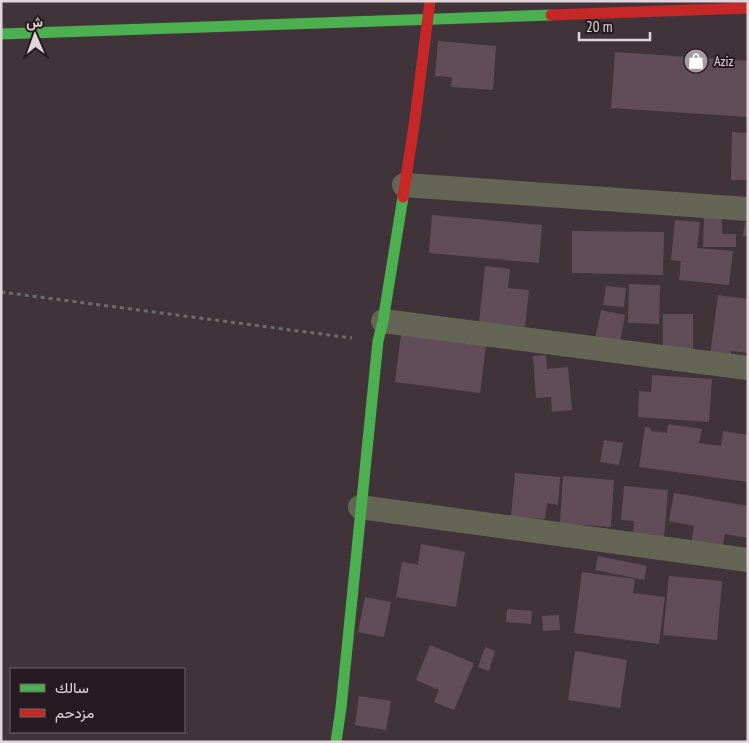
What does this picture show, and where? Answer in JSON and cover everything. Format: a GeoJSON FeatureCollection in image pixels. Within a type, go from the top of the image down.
{"type":"FeatureCollection","features":[{"type":"Feature","properties":{"kind":"main road"},"geometry":{"type":"LineString","coordinates":[[336,742],[380,331],[415,119],[430,1]]}},
{"type":"Feature","properties":{"kind":"main road"},"geometry":{"type":"LineString","coordinates":[[1,34],[748,8]]}},
{"type":"Feature","properties":{"kind":"street"},"geometry":{"type":"LineString","coordinates":[[404,185],[748,209]]}},
{"type":"Feature","properties":{"kind":"street"},"geometry":{"type":"LineString","coordinates":[[380,331],[748,368]]}},
{"type":"Feature","properties":{"kind":"street"},"geometry":{"type":"LineString","coordinates":[[360,507],[748,560]]}},
{"type":"Feature","properties":{"kind":"path"},"geometry":{"type":"LineString","coordinates":[[1,292],[380,331]]}},
{"type":"Feature","properties":{"kind":"building"},"geometry":{"type":"Polygon","coordinates":[[[438,41],[496,46],[493,90],[451,87],[452,77],[435,76],[438,41]]]}},
{"type":"Feature","properties":{"kind":"building"},"geometry":{"type":"Polygon","coordinates":[[[615,52],[748,61],[748,117],[611,108],[615,52]]]}},
{"type":"Feature","properties":{"kind":"building"},"geometry":{"type":"Polygon","coordinates":[[[732,132],[748,133],[748,180],[731,180],[732,132]]]}},
{"type":"Feature","properties":{"kind":"building"},"geometry":{"type":"Polygon","coordinates":[[[432,215],[542,225],[539,263],[429,253],[432,215]]]}},
{"type":"Feature","properties":{"kind":"building"},"geometry":{"type":"Polygon","coordinates":[[[704,217],[722,218],[722,234],[736,234],[736,247],[703,247],[704,217]]]}},
{"type":"Feature","properties":{"kind":"building"},"geometry":{"type":"Polygon","coordinates":[[[675,220],[700,222],[697,248],[733,251],[729,285],[679,280],[681,261],[671,260],[675,220]]]}},
{"type":"Feature","properties":{"kind":"building"},"geometry":{"type":"Polygon","coordinates":[[[745,222],[748,223],[748,236],[743,236],[745,222]]]}},
{"type":"Feature","properties":{"kind":"building"},"geometry":{"type":"Polygon","coordinates":[[[572,231],[664,232],[663,275],[572,273],[572,231]]]}},
{"type":"Feature","properties":{"kind":"building"},"geometry":{"type":"Polygon","coordinates":[[[485,266],[510,269],[508,288],[529,290],[525,327],[479,322],[485,266]]]}},
{"type":"Feature","properties":{"kind":"building"},"geometry":{"type":"Polygon","coordinates":[[[629,284],[660,285],[659,324],[628,323],[629,284]]]}},
{"type":"Feature","properties":{"kind":"building"},"geometry":{"type":"Polygon","coordinates":[[[606,286],[626,288],[624,307],[603,305],[606,286]]]}},
{"type":"Feature","properties":{"kind":"building"},"geometry":{"type":"Polygon","coordinates":[[[718,295],[748,299],[748,353],[731,351],[730,358],[710,356],[718,295]]]}},
{"type":"Feature","properties":{"kind":"building"},"geometry":{"type":"Polygon","coordinates":[[[601,310],[625,315],[620,343],[595,339],[601,310]]]}},
{"type":"Feature","properties":{"kind":"building"},"geometry":{"type":"Polygon","coordinates":[[[663,314],[693,314],[693,350],[663,350],[663,314]]]}},
{"type":"Feature","properties":{"kind":"building"},"geometry":{"type":"Polygon","coordinates":[[[401,335],[486,346],[480,393],[395,382],[401,335]]]}},
{"type":"Feature","properties":{"kind":"building"},"geometry":{"type":"Polygon","coordinates":[[[546,355],[547,369],[568,367],[572,410],[552,412],[551,397],[536,398],[533,356],[546,355]]]}},
{"type":"Feature","properties":{"kind":"building"},"geometry":{"type":"Polygon","coordinates":[[[652,375],[712,379],[709,422],[638,417],[639,391],[651,392],[652,375]]]}},
{"type":"Feature","properties":{"kind":"building"},"geometry":{"type":"Polygon","coordinates":[[[668,424],[702,429],[699,443],[721,446],[723,431],[748,435],[748,482],[639,467],[645,427],[651,428],[651,431],[667,433],[668,424]]]}},
{"type":"Feature","properties":{"kind":"building"},"geometry":{"type":"Polygon","coordinates":[[[604,440],[623,443],[619,465],[600,462],[604,440]]]}},
{"type":"Feature","properties":{"kind":"building"},"geometry":{"type":"Polygon","coordinates":[[[515,473],[560,477],[558,505],[547,503],[545,519],[511,517],[515,473]]]}},
{"type":"Feature","properties":{"kind":"building"},"geometry":{"type":"Polygon","coordinates":[[[563,476],[614,480],[611,527],[560,523],[563,476]]]}},
{"type":"Feature","properties":{"kind":"building"},"geometry":{"type":"Polygon","coordinates":[[[624,486],[668,490],[664,538],[633,535],[634,521],[621,520],[624,486]]]}},
{"type":"Feature","properties":{"kind":"building"},"geometry":{"type":"Polygon","coordinates":[[[674,493],[748,506],[748,538],[725,534],[722,550],[691,544],[694,526],[669,521],[674,493]]]}},
{"type":"Feature","properties":{"kind":"building"},"geometry":{"type":"Polygon","coordinates":[[[421,544],[465,552],[456,607],[396,597],[402,562],[418,565],[421,544]]]}},
{"type":"Feature","properties":{"kind":"building"},"geometry":{"type":"Polygon","coordinates":[[[598,556],[647,566],[644,580],[595,570],[598,556]]]}},
{"type":"Feature","properties":{"kind":"building"},"geometry":{"type":"Polygon","coordinates":[[[582,572],[635,579],[633,593],[665,597],[659,644],[574,633],[582,572]]]}},
{"type":"Feature","properties":{"kind":"building"},"geometry":{"type":"Polygon","coordinates":[[[669,576],[722,581],[717,640],[663,635],[669,576]]]}},
{"type":"Feature","properties":{"kind":"building"},"geometry":{"type":"Polygon","coordinates":[[[365,597],[391,602],[384,637],[358,632],[365,597]]]}},
{"type":"Feature","properties":{"kind":"building"},"geometry":{"type":"Polygon","coordinates":[[[507,609],[532,611],[531,624],[506,622],[507,609]]]}},
{"type":"Feature","properties":{"kind":"building"},"geometry":{"type":"Polygon","coordinates":[[[559,615],[560,630],[543,631],[542,616],[559,615]]]}},
{"type":"Feature","properties":{"kind":"building"},"geometry":{"type":"Polygon","coordinates":[[[430,645],[474,663],[454,710],[434,702],[439,690],[416,680],[430,645]]]}},
{"type":"Feature","properties":{"kind":"building"},"geometry":{"type":"Polygon","coordinates":[[[485,647],[495,651],[489,671],[478,667],[485,647]]]}},
{"type":"Feature","properties":{"kind":"building"},"geometry":{"type":"Polygon","coordinates":[[[575,651],[627,660],[620,708],[568,700],[575,651]]]}},
{"type":"Feature","properties":{"kind":"building"},"geometry":{"type":"Polygon","coordinates":[[[359,696],[391,701],[386,730],[355,725],[359,696]]]}},
{"type":"Feature","properties":{"kind":"traffic: fast"},"geometry":{"type":"LineString","coordinates":[[1,34],[551,15]]}},
{"type":"Feature","properties":{"kind":"traffic: fast"},"geometry":{"type":"LineString","coordinates":[[336,742],[378,341],[383,321],[403,197]]}},
{"type":"Feature","properties":{"kind":"traffic: jam"},"geometry":{"type":"LineString","coordinates":[[403,197],[430,1]]}},
{"type":"Feature","properties":{"kind":"traffic: jam"},"geometry":{"type":"LineString","coordinates":[[551,15],[748,8]]}},
{"type":"Feature","properties":{"kind":"place","name":"Aziz"},"geometry":{"type":"Point","coordinates":[696,61]}}]}
